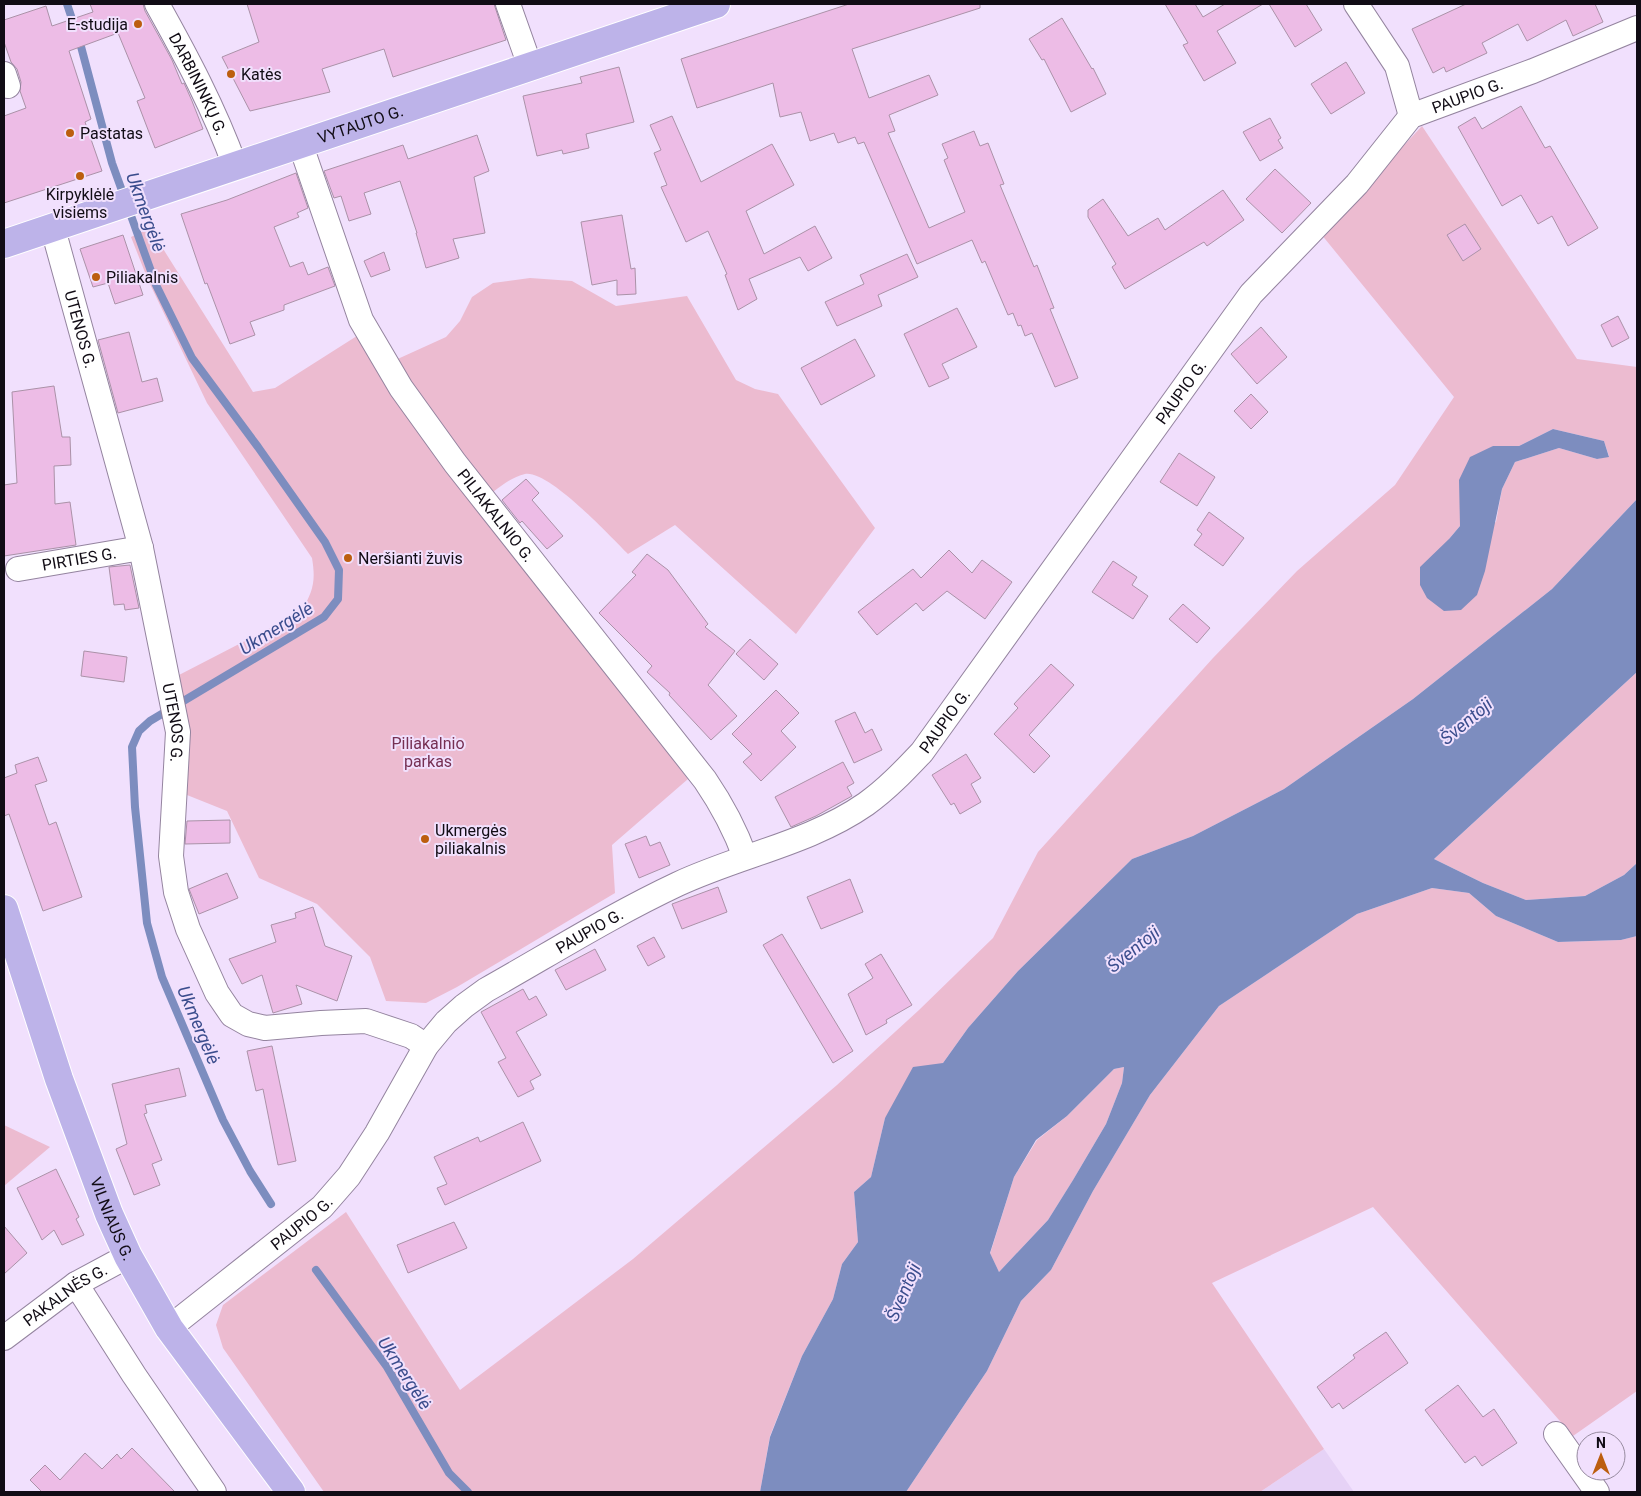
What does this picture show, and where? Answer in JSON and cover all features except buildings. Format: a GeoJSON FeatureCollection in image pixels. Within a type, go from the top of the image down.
{"type":"FeatureCollection","features":[{"type":"Feature","properties":{"kind":"main road","name":"VYTAUTO G."},"geometry":{"type":"LineString","coordinates":[[4,244],[716,4]]}},
{"type":"Feature","properties":{"kind":"main road","name":"VILNIAUS G."},"geometry":{"type":"LineString","coordinates":[[4,908],[65,1096],[109,1214],[128,1256],[170,1328],[291,1492]]}},
{"type":"Feature","properties":{"kind":"street","name":"DARBININKŲ G."},"geometry":{"type":"LineString","coordinates":[[156,4],[195,72],[223,132],[235,166]]}},
{"type":"Feature","properties":{"kind":"street"},"geometry":{"type":"LineString","coordinates":[[508,4],[530,66]]}},
{"type":"Feature","properties":{"kind":"street"},"geometry":{"type":"LineString","coordinates":[[1356,4],[1397,66],[1411,116]]}},
{"type":"Feature","properties":{"kind":"street","name":"PAUPIO G."},"geometry":{"type":"LineString","coordinates":[[170,1328],[322,1207],[349,1176],[377,1133],[426,1046],[446,1022],[464,1006],[486,990],[644,900],[681,882],[795,840],[832,823],[866,804],[894,782],[922,752],[1251,294],[1356,184],[1411,116],[1533,71],[1637,28]]}},
{"type":"Feature","properties":{"kind":"street","name":"PILIAKALNIO G."},"geometry":{"type":"LineString","coordinates":[[300,144],[361,320],[401,388],[455,463],[659,719],[705,780],[724,809],[738,837],[745,857]]}},
{"type":"Feature","properties":{"kind":"street","name":"UTENOS G."},"geometry":{"type":"LineString","coordinates":[[52,229],[141,548],[178,732],[171,856],[176,892],[188,929],[216,993],[232,1015],[248,1024],[266,1028],[321,1023],[366,1022],[411,1036],[426,1046]]}},
{"type":"Feature","properties":{"kind":"street","name":"PIRTIES G."},"geometry":{"type":"LineString","coordinates":[[18,569],[141,548]]}},
{"type":"Feature","properties":{"kind":"street","name":"PAKALNĖS G."},"geometry":{"type":"LineString","coordinates":[[4,1338],[76,1284],[128,1256]]}},
{"type":"Feature","properties":{"kind":"street"},"geometry":{"type":"LineString","coordinates":[[76,1284],[134,1375],[214,1492]]}},
{"type":"Feature","properties":{"kind":"street"},"geometry":{"type":"LineString","coordinates":[[1556,1434],[1597,1492]]}},
{"type":"Feature","properties":{"kind":"shaded area"},"geometry":{"type":"Polygon","coordinates":[[[1324,1449],[1354,1492],[1260,1492],[1324,1449]]]}},
{"type":"Feature","properties":{"kind":"green space"},"geometry":{"type":"Polygon","coordinates":[[[1422,126],[1577,359],[1637,367],[1637,499],[1552,589],[1413,699],[1284,789],[1193,836],[1132,859],[1018,971],[968,1028],[943,1063],[885,1118],[871,1177],[854,1192],[858,1242],[842,1264],[833,1299],[802,1356],[770,1436],[760,1492],[324,1492],[223,1348],[216,1325],[223,1305],[346,1212],[460,1390],[633,1259],[837,1085],[919,1010],[993,938],[1038,852],[1213,658],[1297,571],[1395,485],[1454,397],[1321,234],[1422,126]],[[1553,429],[1519,446],[1493,446],[1460,507],[1460,526],[1449,539],[1496,522],[1502,489],[1515,462],[1559,448],[1597,459],[1609,456],[1604,441],[1553,429]]]}},
{"type":"Feature","properties":{"kind":"green space","name":"Piliakalnio parkas"},"geometry":{"type":"Polygon","coordinates":[[[150,228],[253,392],[275,388],[360,334],[380,367],[446,337],[460,321],[472,297],[493,283],[530,278],[572,281],[616,306],[687,296],[736,380],[755,389],[778,394],[875,528],[796,634],[675,525],[628,554],[564,493],[549,482],[536,476],[525,474],[506,483],[477,505],[688,779],[612,845],[615,893],[457,987],[426,1003],[386,1001],[370,957],[317,904],[259,878],[227,811],[182,793],[186,728],[179,675],[301,612],[311,592],[314,574],[312,558],[207,403],[148,280],[131,237],[150,228]]]}},
{"type":"Feature","properties":{"kind":"green space"},"geometry":{"type":"Polygon","coordinates":[[[1637,672],[1637,863],[1624,875],[1585,896],[1526,900],[1483,883],[1434,859],[1637,672]]]}},
{"type":"Feature","properties":{"kind":"green space"},"geometry":{"type":"Polygon","coordinates":[[[1432,888],[1469,893],[1496,916],[1558,942],[1621,940],[1637,936],[1637,1391],[1580,1431],[1576,1431],[1573,1436],[1373,1207],[1212,1283],[1324,1449],[1260,1492],[906,1492],[987,1371],[1021,1301],[1051,1270],[1093,1191],[1150,1095],[1219,1006],[1357,914],[1432,888]]]}},
{"type":"Feature","properties":{"kind":"green space"},"geometry":{"type":"Polygon","coordinates":[[[1124,1067],[1122,1083],[1106,1124],[1073,1180],[1048,1220],[999,1272],[990,1254],[1014,1177],[1037,1140],[1067,1116],[1114,1069],[1124,1067]]]}},
{"type":"Feature","properties":{"kind":"green space"},"geometry":{"type":"Polygon","coordinates":[[[4,1125],[50,1147],[4,1186],[4,1125]]]}},
{"type":"Feature","properties":{"kind":"water"},"geometry":{"type":"Polygon","coordinates":[[[1553,429],[1604,441],[1609,457],[1597,459],[1559,448],[1515,462],[1502,489],[1485,571],[1477,595],[1461,610],[1444,611],[1427,598],[1420,585],[1420,567],[1460,526],[1459,480],[1470,457],[1493,446],[1519,446],[1553,429]]]}},
{"type":"Feature","properties":{"kind":"water","name":"Šventoji"},"geometry":{"type":"Polygon","coordinates":[[[1637,499],[1637,672],[1434,859],[1483,883],[1526,900],[1585,896],[1624,875],[1637,863],[1637,936],[1621,940],[1558,942],[1496,916],[1469,893],[1432,888],[1357,914],[1219,1006],[1150,1095],[1093,1191],[1051,1270],[1021,1301],[987,1371],[906,1492],[760,1492],[770,1437],[802,1356],[833,1299],[842,1264],[858,1242],[854,1192],[871,1177],[885,1118],[913,1067],[943,1063],[968,1028],[1018,971],[1132,859],[1193,836],[1284,789],[1413,699],[1552,589],[1637,499]],[[1124,1067],[1114,1069],[1067,1116],[1036,1140],[1014,1177],[990,1253],[999,1272],[1048,1220],[1106,1124],[1122,1083],[1124,1067]]]}},
{"type":"Feature","properties":{"kind":"waterway","name":"Ukmergėlė"},"geometry":{"type":"LineString","coordinates":[[67,4],[75,28]]}},
{"type":"Feature","properties":{"kind":"waterway","name":"Ukmergėlė"},"geometry":{"type":"LineString","coordinates":[[79,39],[112,163],[156,285],[192,358],[325,542],[339,570],[338,599],[324,617],[150,721],[139,731],[132,747],[135,807],[147,923],[162,977],[223,1120],[250,1171],[271,1204]]}},
{"type":"Feature","properties":{"kind":"waterway","name":"Ukmergėlė"},"geometry":{"type":"LineString","coordinates":[[316,1270],[387,1367],[449,1473],[468,1492]]}},
{"type":"Feature","properties":{"kind":"place","name":"E-studija"},"geometry":{"type":"Point","coordinates":[138,24]}},
{"type":"Feature","properties":{"kind":"place","name":"Katės"},"geometry":{"type":"Point","coordinates":[231,74]}},
{"type":"Feature","properties":{"kind":"place","name":"Pastatas"},"geometry":{"type":"Point","coordinates":[70,133]}},
{"type":"Feature","properties":{"kind":"place","name":"Kirpyklėlė visiems"},"geometry":{"type":"Point","coordinates":[80,176]}},
{"type":"Feature","properties":{"kind":"place","name":"Piliakalnis"},"geometry":{"type":"Point","coordinates":[96,277]}},
{"type":"Feature","properties":{"kind":"place","name":"Neršianti žuvis"},"geometry":{"type":"Point","coordinates":[348,558]}},
{"type":"Feature","properties":{"kind":"place","name":"Ukmergės piliakalnis"},"geometry":{"type":"Point","coordinates":[425,839]}}]}
